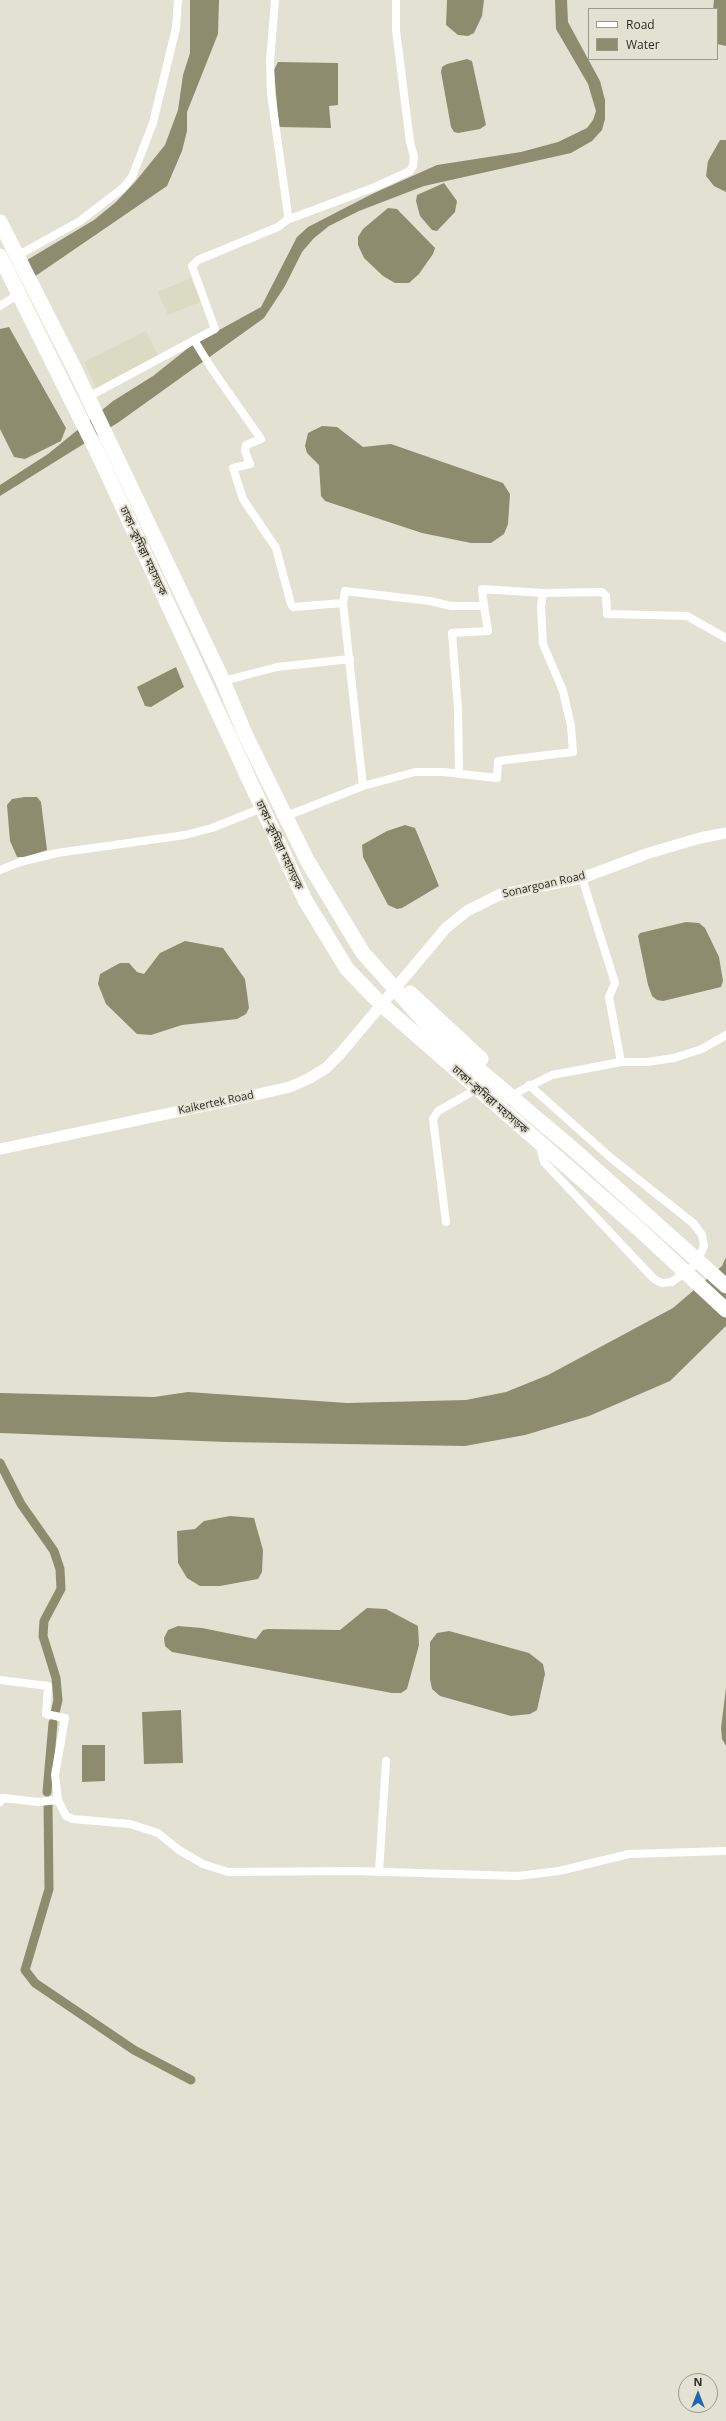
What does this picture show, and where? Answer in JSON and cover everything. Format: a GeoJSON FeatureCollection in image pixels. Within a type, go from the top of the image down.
{"type":"FeatureCollection","features":[{"type":"Feature","properties":{"kind":"highway"},"geometry":{"type":"LineString","coordinates":[[0,222],[17,256]]}},
{"type":"Feature","properties":{"kind":"highway","name":"ঢাকা–কুমিল্লা মহাসড়ক"},"geometry":{"type":"LineString","coordinates":[[0,256],[20,293],[78,413],[319,927],[347,969],[381,1004],[640,1230],[726,1310]]}},
{"type":"Feature","properties":{"kind":"highway","name":"ঢাকা–কুমিল্লা মহাসড়ক"},"geometry":{"type":"LineString","coordinates":[[17,256],[110,442],[223,681],[245,734],[308,862],[363,953],[396,985],[432,1030],[595,1168],[726,1286]]}},
{"type":"Feature","properties":{"kind":"highway"},"geometry":{"type":"LineString","coordinates":[[230,698],[250,724],[338,900],[372,953],[396,985],[523,1089],[595,1168]]}},
{"type":"Feature","properties":{"kind":"main road","name":"Sonargoan Road"},"geometry":{"type":"LineString","coordinates":[[396,985],[446,928],[467,911],[499,895],[582,878],[649,853],[700,838],[726,833]]}},
{"type":"Feature","properties":{"kind":"main road","name":"Kaikertek Road"},"geometry":{"type":"LineString","coordinates":[[0,1149],[290,1087],[326,1068],[354,1038],[396,985]]}},
{"type":"Feature","properties":{"kind":"street"},"geometry":{"type":"LineString","coordinates":[[17,256],[80,221],[123,188],[132,177],[153,122],[176,28],[178,0]]}},
{"type":"Feature","properties":{"kind":"street"},"geometry":{"type":"LineString","coordinates":[[275,0],[270,62],[271,94],[288,215],[287,220]]}},
{"type":"Feature","properties":{"kind":"street"},"geometry":{"type":"LineString","coordinates":[[90,402],[216,327],[192,266],[198,260],[278,227],[287,220],[375,187],[410,171],[413,166],[414,156],[410,142],[396,30],[396,0]]}},
{"type":"Feature","properties":{"kind":"street"},"geometry":{"type":"LineString","coordinates":[[0,306],[20,293]]}},
{"type":"Feature","properties":{"kind":"street"},"geometry":{"type":"LineString","coordinates":[[194,340],[212,369],[261,439],[246,445],[245,451],[250,464],[233,468],[244,499],[276,548],[293,607],[343,603]]}},
{"type":"Feature","properties":{"kind":"street"},"geometry":{"type":"LineString","coordinates":[[459,774],[458,709],[452,633],[488,631],[482,590],[543,593],[602,592],[606,596],[607,614],[686,616],[726,638]]}},
{"type":"Feature","properties":{"kind":"street"},"geometry":{"type":"LineString","coordinates":[[363,786],[343,603],[345,591],[430,601],[444,606],[484,606]]}},
{"type":"Feature","properties":{"kind":"street"},"geometry":{"type":"LineString","coordinates":[[294,813],[363,786],[415,772],[459,774],[497,778],[498,761],[573,752],[571,726],[563,691],[543,644],[540,606],[543,593]]}},
{"type":"Feature","properties":{"kind":"street"},"geometry":{"type":"LineString","coordinates":[[223,681],[277,667],[350,659]]}},
{"type":"Feature","properties":{"kind":"street"},"geometry":{"type":"LineString","coordinates":[[0,870],[20,862],[57,853],[185,835],[212,828],[262,808]]}},
{"type":"Feature","properties":{"kind":"street"},"geometry":{"type":"LineString","coordinates":[[582,878],[615,983],[609,997],[621,1062]]}},
{"type":"Feature","properties":{"kind":"street"},"geometry":{"type":"LineString","coordinates":[[539,1142],[544,1162],[654,1279],[662,1283],[672,1282],[696,1264],[704,1246],[702,1235],[693,1224],[523,1089],[552,1075],[621,1062],[646,1062],[674,1058],[702,1048],[726,1035]]}},
{"type":"Feature","properties":{"kind":"street"},"geometry":{"type":"LineString","coordinates":[[446,1222],[433,1119],[438,1111],[477,1089]]}},
{"type":"Feature","properties":{"kind":"street"},"geometry":{"type":"LineString","coordinates":[[0,1680],[48,1686],[46,1714],[65,1718],[55,1775],[58,1800],[66,1816],[73,1819],[130,1824],[158,1833],[179,1850],[203,1864],[228,1872],[380,1872],[518,1876],[559,1871],[629,1854],[726,1851]]}},
{"type":"Feature","properties":{"kind":"street"},"geometry":{"type":"LineString","coordinates":[[380,1872],[386,1761]]}},
{"type":"Feature","properties":{"kind":"street"},"geometry":{"type":"LineString","coordinates":[[0,1802],[3,1798],[39,1802],[58,1800]]}},
{"type":"Feature","properties":{"kind":"shaded area"},"geometry":{"type":"Polygon","coordinates":[[[191,278],[202,301],[168,315],[158,292],[191,278]]]}},
{"type":"Feature","properties":{"kind":"shaded area"},"geometry":{"type":"Polygon","coordinates":[[[146,331],[160,360],[98,391],[84,362],[146,331]]]}},
{"type":"Feature","properties":{"kind":"water"},"geometry":{"type":"Polygon","coordinates":[[[190,0],[219,0],[218,34],[187,112],[187,131],[182,151],[167,186],[34,277],[27,260],[94,220],[116,202],[135,182],[165,145],[178,110],[183,75],[190,53],[190,0]]]}},
{"type":"Feature","properties":{"kind":"water"},"geometry":{"type":"Polygon","coordinates":[[[447,0],[484,0],[482,16],[474,33],[468,36],[458,35],[446,25],[447,0]]]}},
{"type":"Feature","properties":{"kind":"water"},"geometry":{"type":"Polygon","coordinates":[[[555,0],[567,0],[568,22],[600,81],[605,100],[605,119],[602,130],[592,141],[571,153],[424,186],[359,211],[329,226],[314,238],[302,252],[285,286],[264,318],[119,422],[0,496],[0,485],[48,454],[113,401],[153,376],[192,345],[261,307],[297,237],[308,227],[372,194],[437,165],[521,152],[558,142],[587,128],[593,120],[596,111],[588,84],[556,29],[555,0]]]}},
{"type":"Feature","properties":{"kind":"water"},"geometry":{"type":"Polygon","coordinates":[[[714,0],[726,0],[726,46],[718,44],[718,8],[713,8],[714,0]]]}},
{"type":"Feature","properties":{"kind":"water"},"geometry":{"type":"Polygon","coordinates":[[[467,59],[472,61],[486,125],[480,129],[458,133],[454,132],[451,127],[441,72],[442,67],[447,64],[467,59]]]}},
{"type":"Feature","properties":{"kind":"water"},"geometry":{"type":"Polygon","coordinates":[[[278,62],[338,63],[338,105],[329,106],[331,128],[279,127],[274,70],[278,62]]]}},
{"type":"Feature","properties":{"kind":"water"},"geometry":{"type":"Polygon","coordinates":[[[720,140],[726,140],[726,192],[714,186],[706,176],[708,161],[720,140]]]}},
{"type":"Feature","properties":{"kind":"water"},"geometry":{"type":"Polygon","coordinates":[[[444,183],[457,201],[455,212],[437,231],[432,230],[420,216],[416,201],[417,195],[444,183]]]}},
{"type":"Feature","properties":{"kind":"water"},"geometry":{"type":"Polygon","coordinates":[[[388,208],[397,209],[435,248],[433,254],[419,274],[409,283],[395,283],[383,276],[364,258],[358,245],[358,237],[363,229],[388,208]]]}},
{"type":"Feature","properties":{"kind":"water"},"geometry":{"type":"Polygon","coordinates":[[[9,327],[66,428],[61,441],[25,459],[14,457],[0,429],[0,329],[9,327]]]}},
{"type":"Feature","properties":{"kind":"water"},"geometry":{"type":"Polygon","coordinates":[[[322,426],[337,427],[363,447],[391,444],[503,483],[510,494],[508,524],[504,534],[491,543],[471,543],[422,533],[325,501],[321,496],[319,465],[307,453],[305,446],[308,433],[322,426]]]}},
{"type":"Feature","properties":{"kind":"water"},"geometry":{"type":"Polygon","coordinates":[[[176,667],[184,687],[151,707],[145,706],[137,687],[176,667]]]}},
{"type":"Feature","properties":{"kind":"water"},"geometry":{"type":"Polygon","coordinates":[[[37,797],[41,802],[47,850],[25,857],[17,857],[10,841],[7,805],[12,799],[37,797]]]}},
{"type":"Feature","properties":{"kind":"water"},"geometry":{"type":"Polygon","coordinates":[[[405,825],[415,828],[439,886],[402,908],[397,909],[388,905],[363,857],[362,845],[387,831],[405,825]]]}},
{"type":"Feature","properties":{"kind":"water"},"geometry":{"type":"Polygon","coordinates":[[[686,922],[699,923],[705,928],[719,957],[723,981],[721,987],[663,1001],[657,1000],[652,996],[648,985],[638,936],[640,933],[686,922]]]}},
{"type":"Feature","properties":{"kind":"water"},"geometry":{"type":"Polygon","coordinates":[[[185,941],[223,948],[245,979],[249,1008],[246,1014],[237,1019],[182,1025],[151,1035],[137,1034],[106,1004],[98,984],[100,974],[120,963],[129,963],[137,972],[144,974],[160,953],[185,941]]]}},
{"type":"Feature","properties":{"kind":"water"},"geometry":{"type":"Polygon","coordinates":[[[726,1257],[726,1326],[670,1381],[589,1416],[525,1435],[465,1446],[226,1442],[0,1433],[0,1393],[154,1397],[188,1392],[347,1403],[466,1400],[506,1392],[548,1375],[673,1308],[722,1266],[726,1257]]]}},
{"type":"Feature","properties":{"kind":"water"},"geometry":{"type":"Polygon","coordinates":[[[230,1516],[254,1518],[263,1550],[262,1572],[258,1579],[220,1586],[200,1586],[187,1578],[178,1563],[177,1531],[195,1529],[204,1521],[230,1516]]]}},
{"type":"Feature","properties":{"kind":"water"},"geometry":{"type":"Polygon","coordinates":[[[367,1608],[386,1609],[418,1626],[419,1645],[407,1689],[401,1693],[392,1693],[172,1652],[165,1646],[164,1638],[168,1630],[178,1626],[202,1628],[256,1639],[263,1630],[268,1629],[340,1630],[367,1608]]]}},
{"type":"Feature","properties":{"kind":"water"},"geometry":{"type":"Polygon","coordinates":[[[449,1631],[529,1653],[543,1664],[545,1674],[537,1710],[530,1714],[511,1716],[440,1696],[432,1689],[430,1679],[430,1642],[437,1633],[449,1631]]]}},
{"type":"Feature","properties":{"kind":"water"},"geometry":{"type":"Polygon","coordinates":[[[726,1688],[726,1746],[722,1739],[721,1728],[726,1688]]]}},
{"type":"Feature","properties":{"kind":"water"},"geometry":{"type":"Polygon","coordinates":[[[181,1710],[183,1763],[144,1764],[142,1712],[181,1710]]]}},
{"type":"Feature","properties":{"kind":"water"},"geometry":{"type":"Polygon","coordinates":[[[82,1745],[105,1745],[105,1781],[82,1782],[82,1745]]]}},
{"type":"Feature","properties":{"kind":"waterway"},"geometry":{"type":"LineString","coordinates":[[0,1463],[21,1504],[54,1551],[60,1569],[61,1589],[44,1621],[43,1636],[56,1678],[58,1700],[55,1713]]}},
{"type":"Feature","properties":{"kind":"waterway"},"geometry":{"type":"LineString","coordinates":[[47,1792],[53,1723]]}},
{"type":"Feature","properties":{"kind":"waterway"},"geometry":{"type":"LineString","coordinates":[[48,1803],[49,1889],[25,1970],[35,1983],[134,2050],[191,2080]]}}]}
